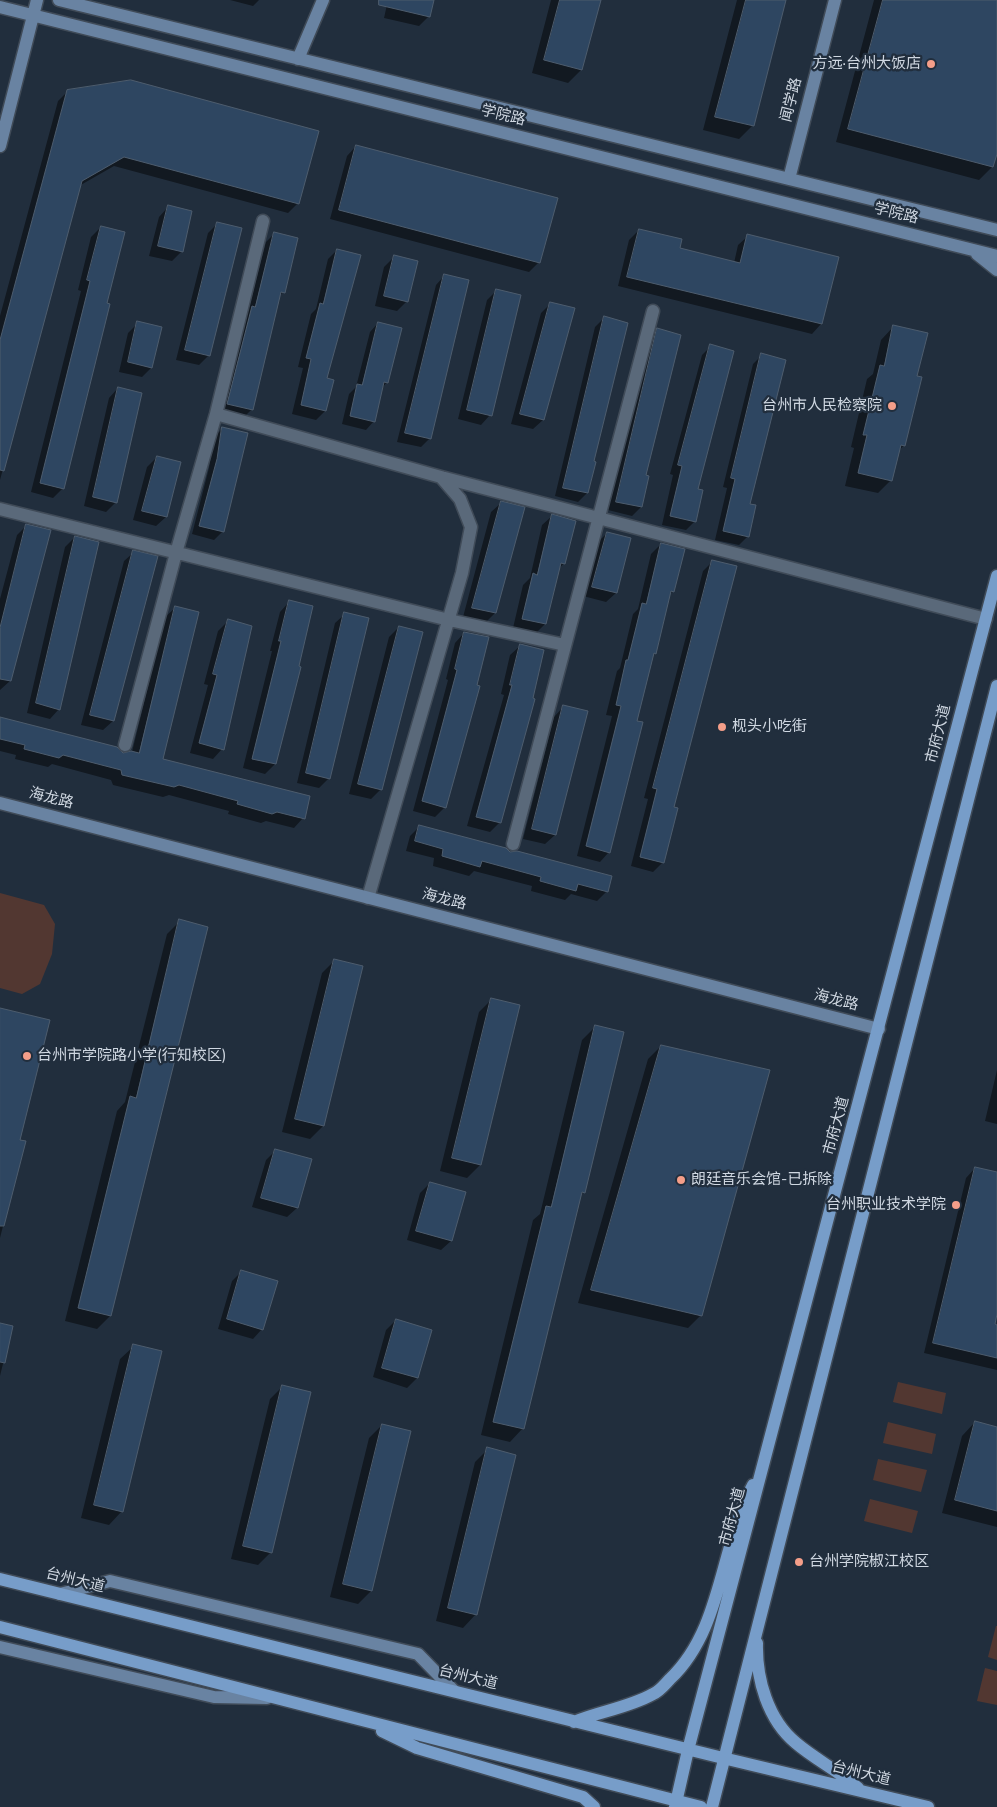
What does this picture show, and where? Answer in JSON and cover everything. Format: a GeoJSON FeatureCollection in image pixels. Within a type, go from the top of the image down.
{"type":"FeatureCollection","features":[{"type":"Feature","properties":{"kind":"main road"},"geometry":{"type":"LineString","coordinates":[[0,146],[36,0]]}},
{"type":"Feature","properties":{"kind":"main road","name":"学院路"},"geometry":{"type":"LineString","coordinates":[[60,0],[789,180],[994,228]]}},
{"type":"Feature","properties":{"kind":"main road"},"geometry":{"type":"LineString","coordinates":[[298,59],[323,0]]}},
{"type":"Feature","properties":{"kind":"main road","name":"闻学路"},"geometry":{"type":"LineString","coordinates":[[789,180],[835,0]]}},
{"type":"Feature","properties":{"kind":"main road","name":"学院路"},"geometry":{"type":"LineString","coordinates":[[0,8],[997,256]]}},
{"type":"Feature","properties":{"kind":"main road"},"geometry":{"type":"LineString","coordinates":[[971,249],[997,270]]}},
{"type":"Feature","properties":{"kind":"main road","name":"市府大道"},"geometry":{"type":"LineString","coordinates":[[676,1804],[688,1750],[997,576]]}},
{"type":"Feature","properties":{"kind":"main road"},"geometry":{"type":"LineString","coordinates":[[712,1807],[757,1622],[997,686]]}},
{"type":"Feature","properties":{"kind":"main road","name":"海龙路"},"geometry":{"type":"LineString","coordinates":[[0,803],[879,1028]]}},
{"type":"Feature","properties":{"kind":"main road"},"geometry":{"type":"LineString","coordinates":[[574,1722],[587,1716],[623,1708],[655,1693],[673,1677],[696,1649],[713,1604],[746,1499],[764,1465]]}},
{"type":"Feature","properties":{"kind":"main road","name":"台州大道"},"geometry":{"type":"LineString","coordinates":[[0,1579],[574,1722],[860,1789],[928,1807]]}},
{"type":"Feature","properties":{"kind":"main road"},"geometry":{"type":"LineString","coordinates":[[60,1594],[110,1581],[418,1654],[454,1692]]}},
{"type":"Feature","properties":{"kind":"main road"},"geometry":{"type":"LineString","coordinates":[[757,1622],[758,1664],[761,1684],[771,1710],[784,1731],[796,1743],[837,1770],[860,1789]]}},
{"type":"Feature","properties":{"kind":"main road"},"geometry":{"type":"LineString","coordinates":[[0,1627],[358,1719],[676,1804],[701,1807]]}},
{"type":"Feature","properties":{"kind":"main road"},"geometry":{"type":"LineString","coordinates":[[0,1647],[214,1697],[277,1698]]}},
{"type":"Feature","properties":{"kind":"main road"},"geometry":{"type":"LineString","coordinates":[[358,1719],[417,1748],[583,1797],[594,1807]]}},
{"type":"Feature","properties":{"kind":"street"},"geometry":{"type":"LineString","coordinates":[[125,745],[176,553],[216,414],[263,221]]}},
{"type":"Feature","properties":{"kind":"street"},"geometry":{"type":"LineString","coordinates":[[513,844],[653,311]]}},
{"type":"Feature","properties":{"kind":"street"},"geometry":{"type":"LineString","coordinates":[[216,414],[440,477],[986,618]]}},
{"type":"Feature","properties":{"kind":"street"},"geometry":{"type":"LineString","coordinates":[[368,898],[462,573],[471,527],[460,500],[440,477]]}},
{"type":"Feature","properties":{"kind":"street"},"geometry":{"type":"LineString","coordinates":[[0,509],[448,620],[565,645]]}},
{"type":"Feature","properties":{"kind":"shaded area"},"geometry":{"type":"Polygon","coordinates":[[[0,893],[44,905],[55,924],[52,954],[40,984],[22,994],[0,988],[0,893]]]}},
{"type":"Feature","properties":{"kind":"shaded area"},"geometry":{"type":"Polygon","coordinates":[[[898,1382],[946,1393],[942,1414],[893,1402],[898,1382]]]}},
{"type":"Feature","properties":{"kind":"shaded area"},"geometry":{"type":"Polygon","coordinates":[[[888,1422],[936,1434],[932,1454],[883,1443],[888,1422]]]}},
{"type":"Feature","properties":{"kind":"shaded area"},"geometry":{"type":"Polygon","coordinates":[[[878,1459],[927,1470],[921,1492],[873,1480],[878,1459]]]}},
{"type":"Feature","properties":{"kind":"shaded area"},"geometry":{"type":"Polygon","coordinates":[[[870,1499],[918,1511],[912,1533],[864,1521],[870,1499]]]}},
{"type":"Feature","properties":{"kind":"shaded area"},"geometry":{"type":"Polygon","coordinates":[[[997,1626],[997,1660],[988,1657],[997,1626]]]}},
{"type":"Feature","properties":{"kind":"shaded area"},"geometry":{"type":"Polygon","coordinates":[[[985,1668],[997,1671],[997,1705],[977,1701],[985,1668]]]}},
{"type":"Feature","properties":{"kind":"building"},"geometry":{"type":"Polygon","coordinates":[[[379,0],[434,0],[430,17],[379,5],[379,0]]]}},
{"type":"Feature","properties":{"kind":"building"},"geometry":{"type":"Polygon","coordinates":[[[560,0],[601,0],[582,70],[544,60],[560,0]]]}},
{"type":"Feature","properties":{"kind":"building"},"geometry":{"type":"Polygon","coordinates":[[[746,0],[786,0],[754,126],[715,117],[746,0]]]}},
{"type":"Feature","properties":{"kind":"building","name":"方远·台州大饭店"},"geometry":{"type":"Polygon","coordinates":[[[883,0],[997,0],[997,154],[993,167],[848,129],[883,0]]]}},
{"type":"Feature","properties":{"kind":"building"},"geometry":{"type":"Polygon","coordinates":[[[131,80],[319,131],[299,204],[124,157],[82,181],[4,471],[0,470],[0,340],[67,90],[131,80]]]}},
{"type":"Feature","properties":{"kind":"building"},"geometry":{"type":"Polygon","coordinates":[[[356,145],[558,198],[540,263],[339,210],[356,145]]]}},
{"type":"Feature","properties":{"kind":"building"},"geometry":{"type":"Polygon","coordinates":[[[168,205],[192,211],[183,252],[158,246],[168,205]]]}},
{"type":"Feature","properties":{"kind":"building"},"geometry":{"type":"Polygon","coordinates":[[[217,222],[242,228],[210,356],[185,350],[217,222]]]}},
{"type":"Feature","properties":{"kind":"building"},"geometry":{"type":"Polygon","coordinates":[[[101,226],[125,232],[107,303],[110,304],[64,489],[40,483],[90,281],[87,280],[101,226]]]}},
{"type":"Feature","properties":{"kind":"building"},"geometry":{"type":"Polygon","coordinates":[[[639,229],[682,239],[680,248],[740,263],[747,234],[839,257],[822,324],[627,277],[639,229]]]}},
{"type":"Feature","properties":{"kind":"building"},"geometry":{"type":"Polygon","coordinates":[[[274,232],[298,238],[285,293],[281,292],[253,410],[227,404],[252,306],[255,307],[274,232]]]}},
{"type":"Feature","properties":{"kind":"building"},"geometry":{"type":"Polygon","coordinates":[[[337,249],[361,255],[327,378],[334,380],[326,411],[301,405],[311,359],[306,358],[320,303],[323,304],[337,249]]]}},
{"type":"Feature","properties":{"kind":"building"},"geometry":{"type":"Polygon","coordinates":[[[394,255],[418,261],[408,302],[384,296],[394,255]]]}},
{"type":"Feature","properties":{"kind":"building"},"geometry":{"type":"Polygon","coordinates":[[[444,274],[469,280],[431,439],[405,433],[444,274]]]}},
{"type":"Feature","properties":{"kind":"building"},"geometry":{"type":"Polygon","coordinates":[[[496,289],[521,295],[492,416],[467,410],[496,289]]]}},
{"type":"Feature","properties":{"kind":"building"},"geometry":{"type":"Polygon","coordinates":[[[550,302],[575,308],[544,420],[520,414],[550,302]]]}},
{"type":"Feature","properties":{"kind":"building"},"geometry":{"type":"Polygon","coordinates":[[[604,316],[628,323],[588,493],[563,488],[604,316]]]}},
{"type":"Feature","properties":{"kind":"building"},"geometry":{"type":"Polygon","coordinates":[[[137,321],[162,327],[152,368],[128,362],[137,321]]]}},
{"type":"Feature","properties":{"kind":"building"},"geometry":{"type":"Polygon","coordinates":[[[378,322],[402,328],[388,383],[384,382],[375,422],[350,416],[357,384],[362,385],[378,322]]]}},
{"type":"Feature","properties":{"kind":"building","name":"台州市人民检察院"},"geometry":{"type":"Polygon","coordinates":[[[893,325],[928,333],[917,376],[922,377],[905,446],[901,445],[892,481],[858,473],[867,435],[863,435],[880,365],[884,366],[893,325]]]}},
{"type":"Feature","properties":{"kind":"building"},"geometry":{"type":"Polygon","coordinates":[[[657,328],[681,335],[646,475],[649,476],[642,507],[616,502],[657,328]]]}},
{"type":"Feature","properties":{"kind":"building"},"geometry":{"type":"Polygon","coordinates":[[[710,344],[734,351],[698,489],[703,490],[696,522],[670,516],[682,466],[678,465],[710,344]]]}},
{"type":"Feature","properties":{"kind":"building"},"geometry":{"type":"Polygon","coordinates":[[[761,353],[786,360],[750,504],[756,505],[749,537],[723,531],[735,479],[731,478],[761,353]]]}},
{"type":"Feature","properties":{"kind":"building"},"geometry":{"type":"Polygon","coordinates":[[[118,387],[142,393],[117,503],[93,497],[118,387]]]}},
{"type":"Feature","properties":{"kind":"building"},"geometry":{"type":"Polygon","coordinates":[[[222,427],[248,433],[224,532],[199,526],[217,459],[222,427]]]}},
{"type":"Feature","properties":{"kind":"building"},"geometry":{"type":"Polygon","coordinates":[[[157,456],[181,462],[167,517],[142,511],[157,456]]]}},
{"type":"Feature","properties":{"kind":"building"},"geometry":{"type":"Polygon","coordinates":[[[501,501],[525,507],[496,613],[472,608],[501,501]]]}},
{"type":"Feature","properties":{"kind":"building"},"geometry":{"type":"Polygon","coordinates":[[[552,514],[576,521],[565,564],[561,563],[546,624],[522,619],[533,573],[537,575],[552,514]]]}},
{"type":"Feature","properties":{"kind":"building"},"geometry":{"type":"Polygon","coordinates":[[[26,524],[51,530],[11,681],[0,679],[0,628],[26,524]]]}},
{"type":"Feature","properties":{"kind":"building"},"geometry":{"type":"Polygon","coordinates":[[[607,532],[631,538],[617,593],[592,587],[607,532]]]}},
{"type":"Feature","properties":{"kind":"building"},"geometry":{"type":"Polygon","coordinates":[[[75,536],[99,542],[60,710],[36,703],[75,536]]]}},
{"type":"Feature","properties":{"kind":"building"},"geometry":{"type":"Polygon","coordinates":[[[661,543],[685,549],[674,592],[671,591],[637,721],[643,722],[610,853],[586,846],[621,706],[616,705],[626,660],[628,660],[642,603],[646,604],[661,543]]]}},
{"type":"Feature","properties":{"kind":"building"},"geometry":{"type":"Polygon","coordinates":[[[133,550],[158,556],[114,721],[90,715],[133,550]]]}},
{"type":"Feature","properties":{"kind":"building"},"geometry":{"type":"Polygon","coordinates":[[[712,560],[737,566],[674,807],[678,808],[664,863],[640,857],[657,789],[653,788],[712,560]]]}},
{"type":"Feature","properties":{"kind":"building"},"geometry":{"type":"Polygon","coordinates":[[[289,600],[313,606],[299,666],[301,667],[276,764],[252,759],[281,641],[279,641],[289,600]]]}},
{"type":"Feature","properties":{"kind":"building"},"geometry":{"type":"Polygon","coordinates":[[[175,606],[199,612],[163,759],[310,796],[305,819],[277,812],[272,814],[237,804],[238,801],[179,785],[174,787],[122,775],[121,770],[63,755],[59,758],[24,749],[25,745],[0,739],[0,717],[117,747],[123,753],[131,751],[139,753],[175,606]]]}},
{"type":"Feature","properties":{"kind":"building"},"geometry":{"type":"Polygon","coordinates":[[[344,612],[369,618],[330,779],[306,773],[344,612]]]}},
{"type":"Feature","properties":{"kind":"building"},"geometry":{"type":"Polygon","coordinates":[[[228,619],[252,626],[224,750],[199,743],[217,675],[213,674],[228,619]]]}},
{"type":"Feature","properties":{"kind":"building"},"geometry":{"type":"Polygon","coordinates":[[[399,626],[423,632],[382,790],[358,784],[399,626]]]}},
{"type":"Feature","properties":{"kind":"building"},"geometry":{"type":"Polygon","coordinates":[[[464,632],[489,637],[477,685],[480,686],[446,808],[422,801],[457,670],[455,669],[464,632]]]}},
{"type":"Feature","properties":{"kind":"building"},"geometry":{"type":"Polygon","coordinates":[[[520,644],[544,650],[533,698],[535,699],[501,823],[476,817],[512,685],[510,685],[520,644]]]}},
{"type":"Feature","properties":{"kind":"building"},"geometry":{"type":"Polygon","coordinates":[[[563,705],[588,711],[556,835],[532,829],[563,705]]]}},
{"type":"Feature","properties":{"kind":"building"},"geometry":{"type":"Polygon","coordinates":[[[419,825],[506,848],[510,852],[517,851],[612,876],[608,892],[578,884],[576,891],[540,881],[541,877],[482,861],[480,867],[442,856],[443,849],[415,841],[419,825]]]}},
{"type":"Feature","properties":{"kind":"building"},"geometry":{"type":"Polygon","coordinates":[[[179,919],[208,927],[111,1316],[78,1308],[130,1096],[136,1098],[179,919]]]}},
{"type":"Feature","properties":{"kind":"building"},"geometry":{"type":"Polygon","coordinates":[[[334,959],[363,966],[324,1126],[295,1119],[334,959]]]}},
{"type":"Feature","properties":{"kind":"building"},"geometry":{"type":"Polygon","coordinates":[[[491,998],[520,1005],[481,1165],[452,1158],[491,998]]]}},
{"type":"Feature","properties":{"kind":"building"},"geometry":{"type":"Polygon","coordinates":[[[0,1008],[50,1020],[20,1140],[26,1141],[4,1226],[0,1226],[0,1008]]]}},
{"type":"Feature","properties":{"kind":"building"},"geometry":{"type":"Polygon","coordinates":[[[595,1025],[624,1032],[585,1193],[582,1192],[524,1429],[493,1422],[546,1206],[551,1207],[595,1025]]]}},
{"type":"Feature","properties":{"kind":"building","name":"朗廷音乐会馆-已拆除"},"geometry":{"type":"Polygon","coordinates":[[[661,1045],[770,1070],[702,1316],[591,1290],[661,1045]]]}},
{"type":"Feature","properties":{"kind":"building"},"geometry":{"type":"Polygon","coordinates":[[[275,1149],[312,1159],[298,1208],[261,1198],[275,1149]]]}},
{"type":"Feature","properties":{"kind":"building"},"geometry":{"type":"Polygon","coordinates":[[[975,1167],[997,1172],[997,1314],[995,1324],[997,1325],[997,1358],[933,1343],[975,1167]]]}},
{"type":"Feature","properties":{"kind":"building"},"geometry":{"type":"Polygon","coordinates":[[[430,1182],[466,1192],[452,1241],[416,1231],[430,1182]]]}},
{"type":"Feature","properties":{"kind":"building"},"geometry":{"type":"Polygon","coordinates":[[[241,1270],[278,1281],[263,1330],[227,1319],[241,1270]]]}},
{"type":"Feature","properties":{"kind":"building"},"geometry":{"type":"Polygon","coordinates":[[[396,1319],[432,1330],[418,1378],[382,1368],[396,1319]]]}},
{"type":"Feature","properties":{"kind":"building"},"geometry":{"type":"Polygon","coordinates":[[[0,1323],[13,1326],[5,1363],[0,1362],[0,1323]]]}},
{"type":"Feature","properties":{"kind":"building"},"geometry":{"type":"Polygon","coordinates":[[[133,1344],[162,1351],[123,1512],[94,1505],[133,1344]]]}},
{"type":"Feature","properties":{"kind":"building"},"geometry":{"type":"Polygon","coordinates":[[[282,1385],[311,1392],[272,1553],[243,1546],[282,1385]]]}},
{"type":"Feature","properties":{"kind":"building"},"geometry":{"type":"Polygon","coordinates":[[[975,1421],[997,1427],[997,1511],[955,1500],[975,1421]]]}},
{"type":"Feature","properties":{"kind":"building"},"geometry":{"type":"Polygon","coordinates":[[[382,1424],[411,1431],[372,1591],[343,1584],[382,1424]]]}},
{"type":"Feature","properties":{"kind":"building"},"geometry":{"type":"Polygon","coordinates":[[[487,1447],[516,1455],[477,1615],[448,1608],[487,1447]]]}},
{"type":"Feature","properties":{"kind":"place","name":"方远·台州大饭店"},"geometry":{"type":"Point","coordinates":[931,64]}},
{"type":"Feature","properties":{"kind":"place","name":"台州市人民检察院"},"geometry":{"type":"Point","coordinates":[892,406]}},
{"type":"Feature","properties":{"kind":"place","name":"枧头小吃街"},"geometry":{"type":"Point","coordinates":[722,727]}},
{"type":"Feature","properties":{"kind":"place","name":"台州市学院路小学(行知校区)"},"geometry":{"type":"Point","coordinates":[27,1056]}},
{"type":"Feature","properties":{"kind":"place","name":"朗廷音乐会馆-已拆除"},"geometry":{"type":"Point","coordinates":[681,1180]}},
{"type":"Feature","properties":{"kind":"place","name":"台州职业技术学院"},"geometry":{"type":"Point","coordinates":[956,1205]}},
{"type":"Feature","properties":{"kind":"place","name":"台州学院椒江校区"},"geometry":{"type":"Point","coordinates":[799,1562]}}]}
